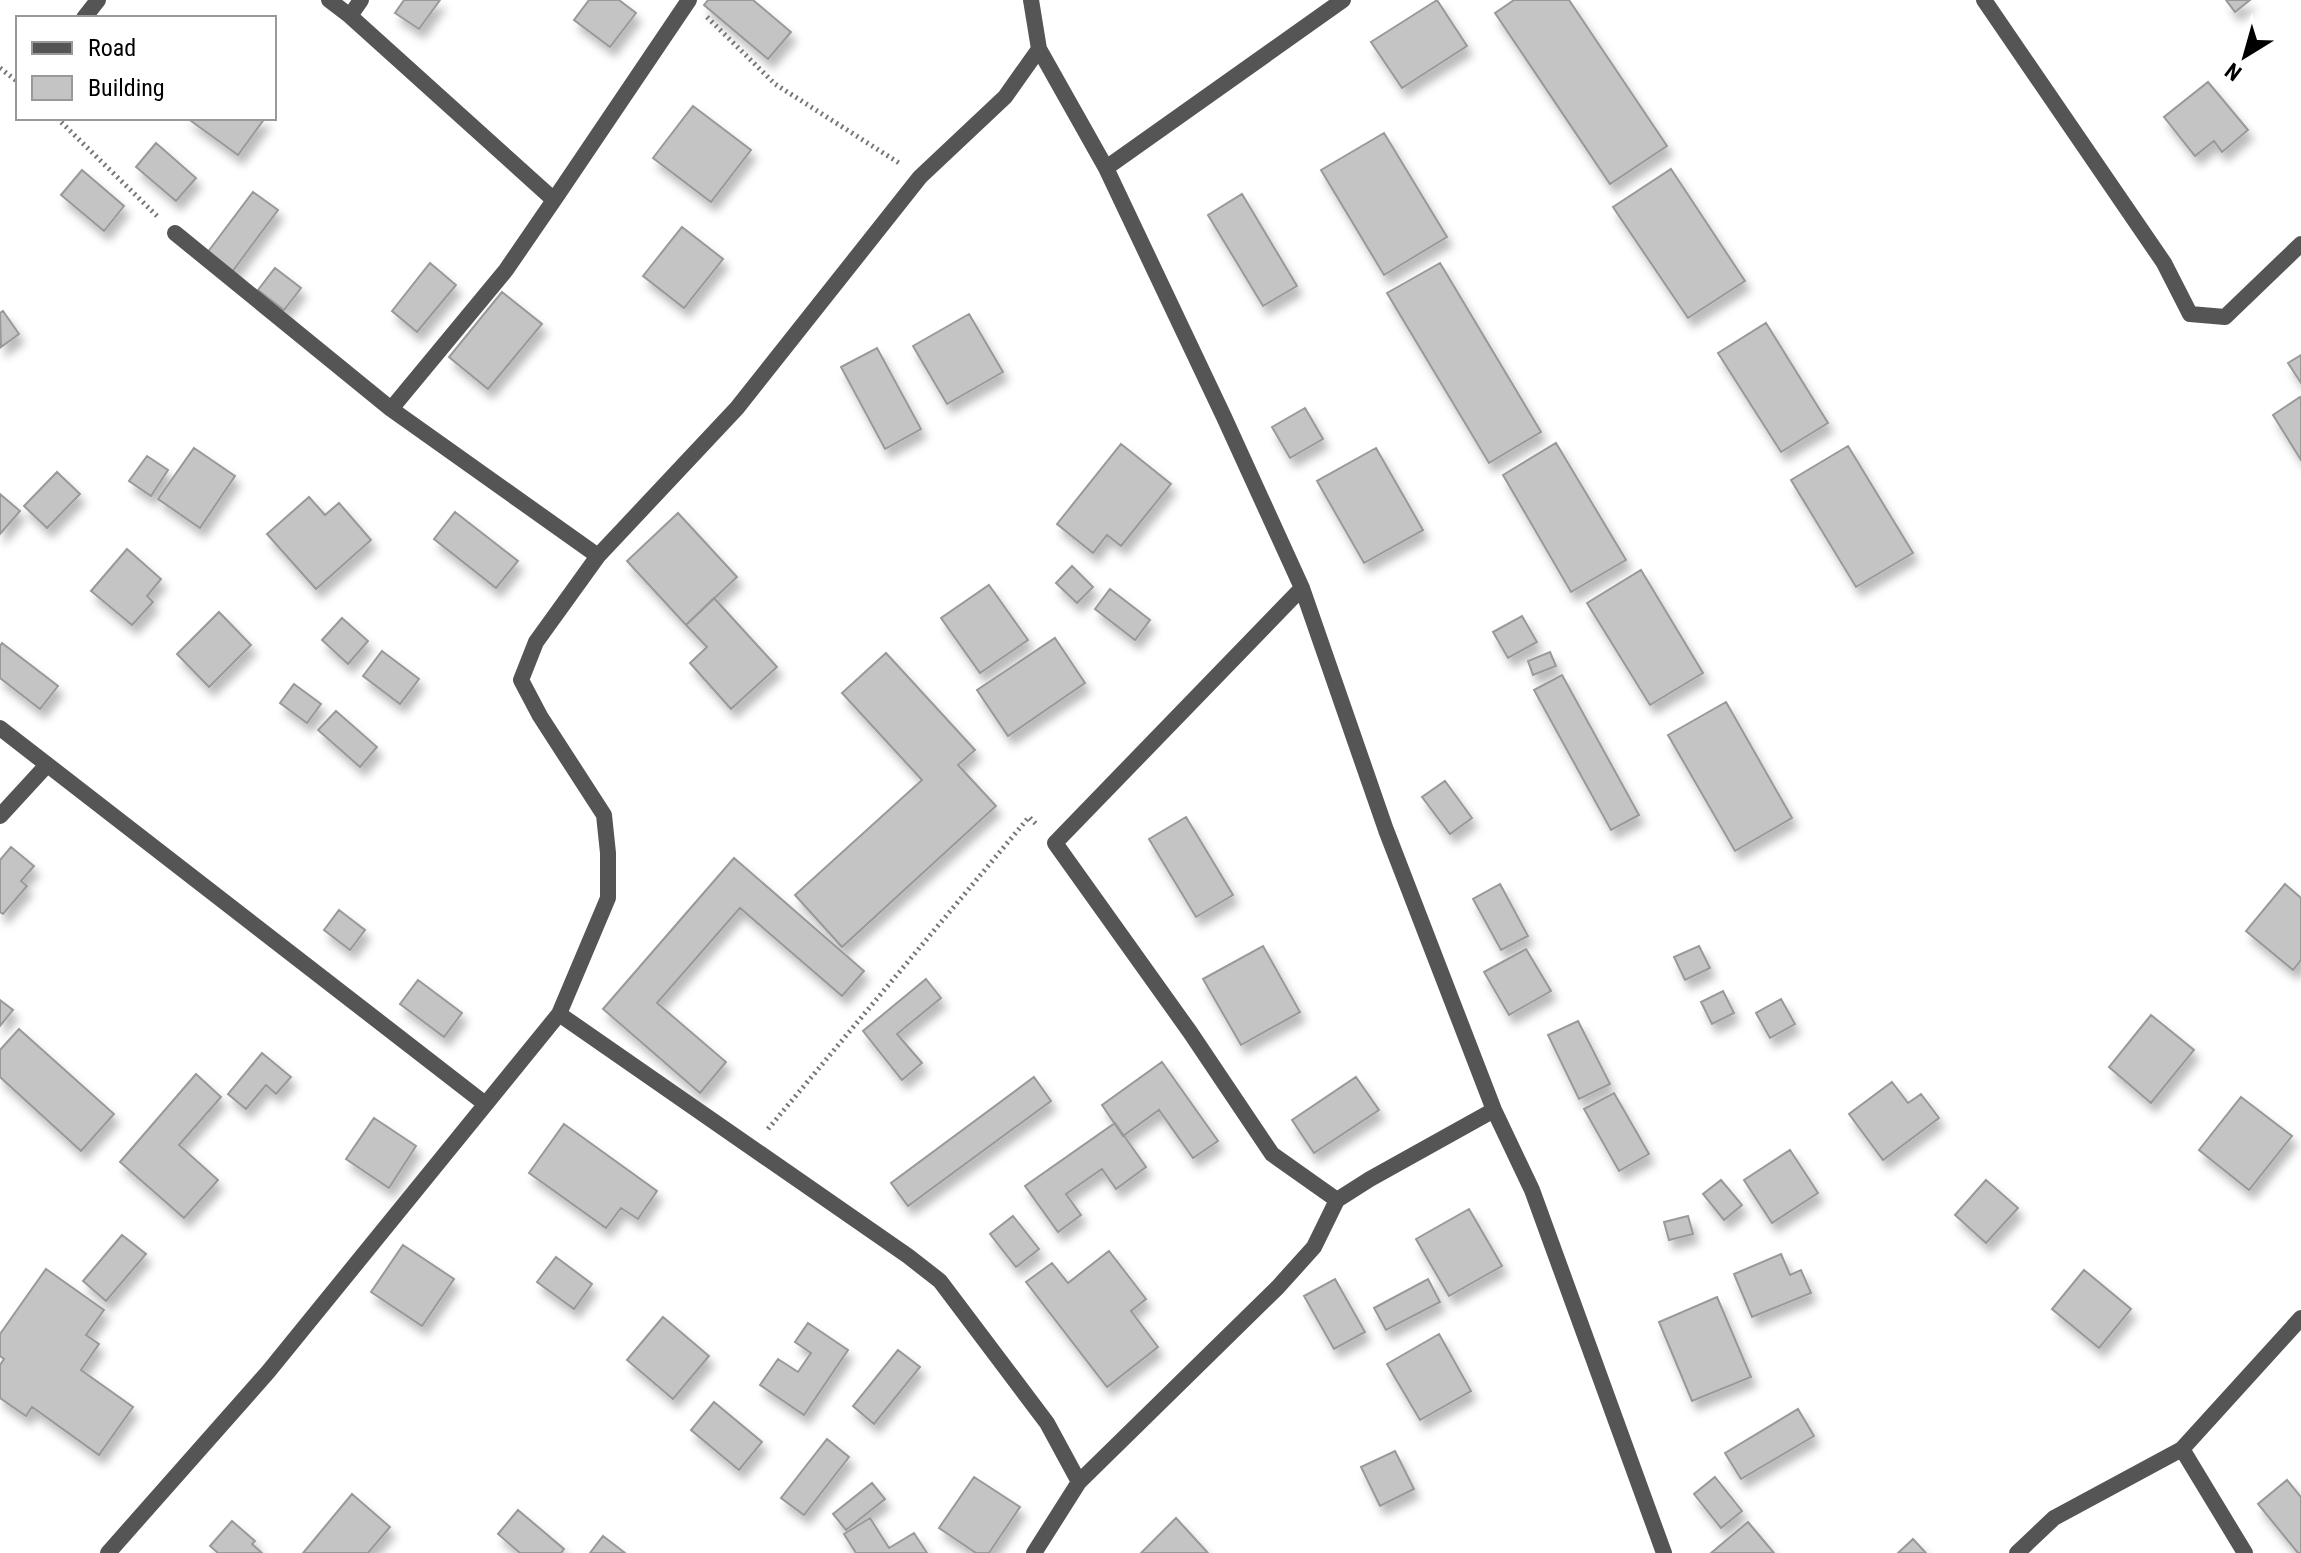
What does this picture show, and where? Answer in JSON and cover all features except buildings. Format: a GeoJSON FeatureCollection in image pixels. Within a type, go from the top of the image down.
{"type":"FeatureCollection","features":[{"type":"Feature","properties":{"kind":"street"},"geometry":{"type":"LineString","coordinates":[[86,16],[98,0]]}},
{"type":"Feature","properties":{"kind":"street"},"geometry":{"type":"LineString","coordinates":[[329,0],[554,200]]}},
{"type":"Feature","properties":{"kind":"street"},"geometry":{"type":"LineString","coordinates":[[350,16],[361,0]]}},
{"type":"Feature","properties":{"kind":"street"},"geometry":{"type":"LineString","coordinates":[[1031,0],[1039,49],[1106,168],[1302,588],[1386,830],[1494,1110],[1532,1190],[1664,1553]]}},
{"type":"Feature","properties":{"kind":"street"},"geometry":{"type":"LineString","coordinates":[[1106,168],[1343,0]]}},
{"type":"Feature","properties":{"kind":"street"},"geometry":{"type":"LineString","coordinates":[[1984,0],[2164,263],[2190,314],[2225,317],[2301,244]]}},
{"type":"Feature","properties":{"kind":"street"},"geometry":{"type":"LineString","coordinates":[[391,409],[506,270],[694,5]]}},
{"type":"Feature","properties":{"kind":"street"},"geometry":{"type":"LineString","coordinates":[[108,1553],[268,1372],[559,1014],[608,898],[606,828],[604,815],[540,716],[521,680],[536,642],[598,556],[737,408],[920,177],[1005,97],[1039,49]]}},
{"type":"Feature","properties":{"kind":"street"},"geometry":{"type":"LineString","coordinates":[[175,233],[391,409],[598,556]]}},
{"type":"Feature","properties":{"kind":"street"},"geometry":{"type":"LineString","coordinates":[[1302,588],[1055,843],[1190,1032],[1272,1154],[1337,1200]]}},
{"type":"Feature","properties":{"kind":"street"},"geometry":{"type":"LineString","coordinates":[[0,728],[484,1103]]}},
{"type":"Feature","properties":{"kind":"street"},"geometry":{"type":"LineString","coordinates":[[0,816],[46,766]]}},
{"type":"Feature","properties":{"kind":"street"},"geometry":{"type":"LineString","coordinates":[[559,1014],[940,1281],[1047,1423],[1079,1482]]}},
{"type":"Feature","properties":{"kind":"street"},"geometry":{"type":"LineString","coordinates":[[1034,1553],[1079,1482],[1278,1287],[1314,1247],[1337,1200],[1494,1110]]}},
{"type":"Feature","properties":{"kind":"street"},"geometry":{"type":"LineString","coordinates":[[2017,1553],[2054,1518],[2182,1449],[2301,1318]]}},
{"type":"Feature","properties":{"kind":"street"},"geometry":{"type":"LineString","coordinates":[[2182,1449],[2245,1553]]}},
{"type":"Feature","properties":{"kind":"path"},"geometry":{"type":"LineString","coordinates":[[694,5],[775,84],[920,177]]}},
{"type":"Feature","properties":{"kind":"path"},"geometry":{"type":"LineString","coordinates":[[0,68],[16,80]]}},
{"type":"Feature","properties":{"kind":"path"},"geometry":{"type":"LineString","coordinates":[[59,120],[175,233]]}},
{"type":"Feature","properties":{"kind":"path"},"geometry":{"type":"LineString","coordinates":[[752,1148],[1029,817],[1055,843]]}}]}
